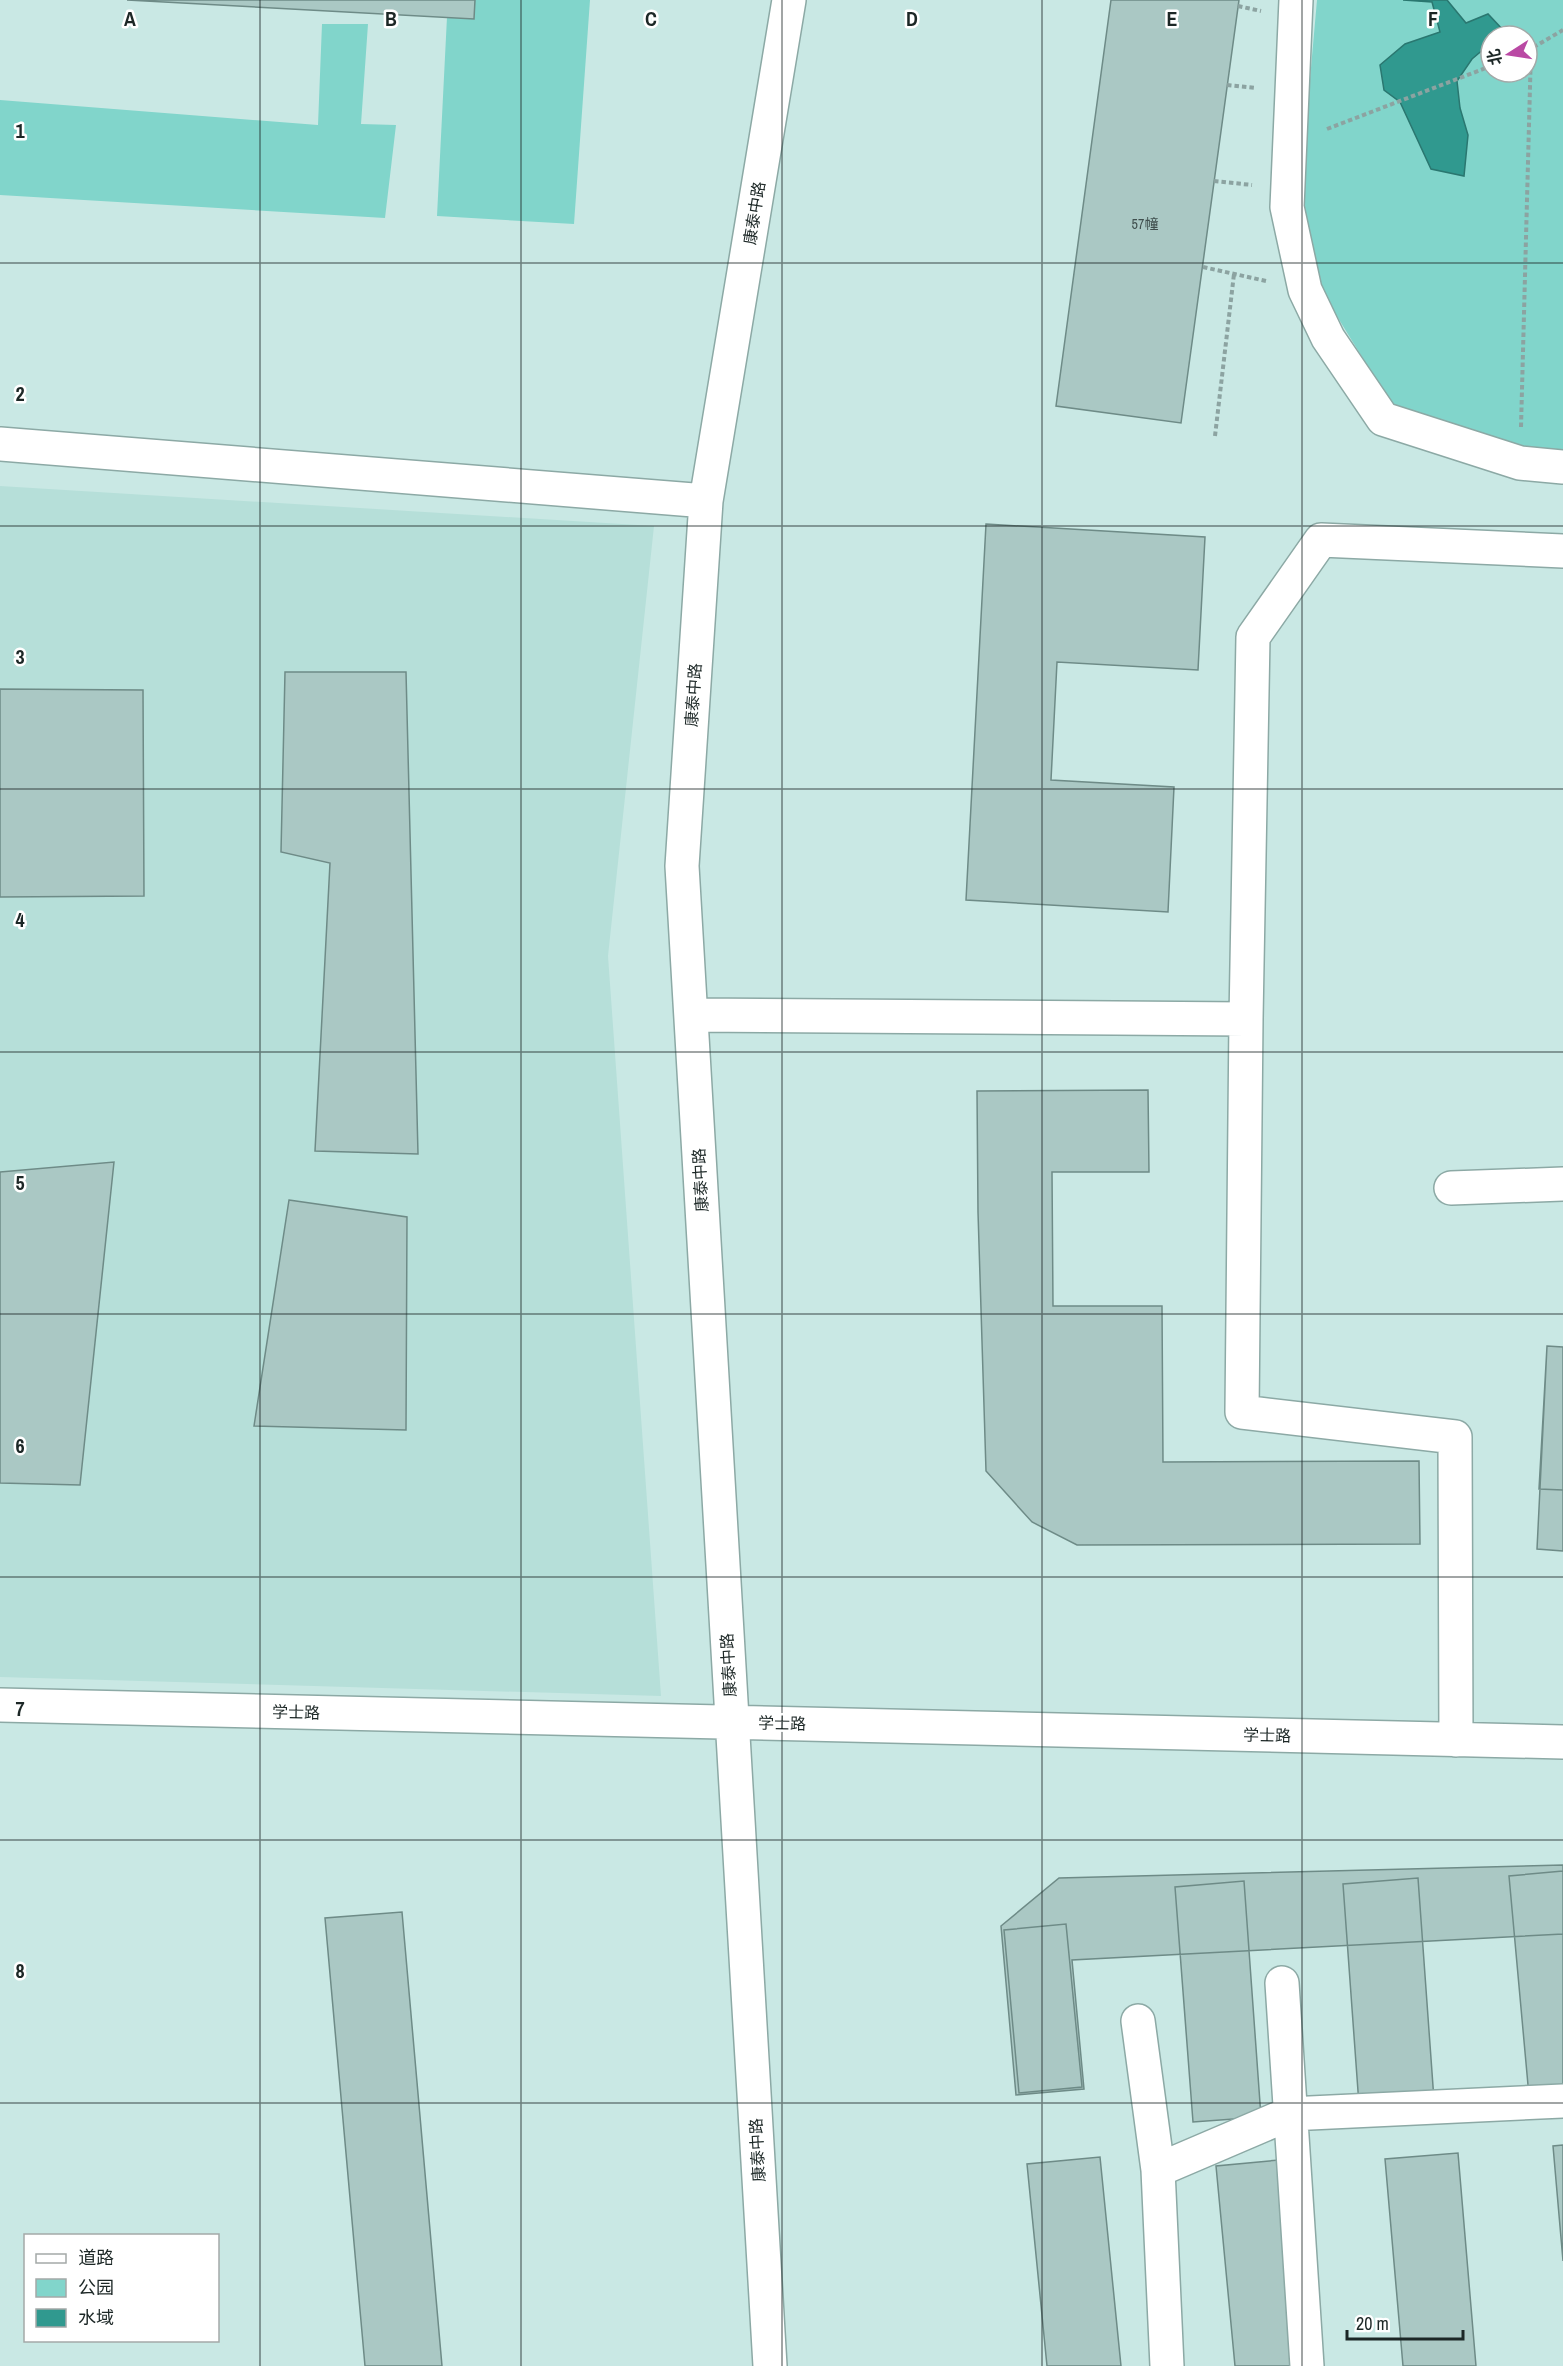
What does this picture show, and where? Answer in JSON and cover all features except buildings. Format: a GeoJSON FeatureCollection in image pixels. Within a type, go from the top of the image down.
{"type":"FeatureCollection","features":[{"type":"Feature","properties":{"kind":"street","name":"康泰中路"},"geometry":{"type":"LineString","coordinates":[[770,2366],[682,866],[706,501],[789,0]]}},
{"type":"Feature","properties":{"kind":"street"},"geometry":{"type":"LineString","coordinates":[[1296,0],[1287,207],[1305,290],[1328,338],[1383,419],[1520,464],[1563,467]]}},
{"type":"Feature","properties":{"kind":"street"},"geometry":{"type":"LineString","coordinates":[[0,444],[706,501]]}},
{"type":"Feature","properties":{"kind":"street"},"geometry":{"type":"LineString","coordinates":[[1456,1740],[1455,1437],[1242,1412],[1245,1019],[1254,637],[1321,540],[1563,551]]}},
{"type":"Feature","properties":{"kind":"street"},"geometry":{"type":"LineString","coordinates":[[691,1015],[1245,1019]]}},
{"type":"Feature","properties":{"kind":"street"},"geometry":{"type":"LineString","coordinates":[[1451,1188],[1563,1184]]}},
{"type":"Feature","properties":{"kind":"street","name":"学士路"},"geometry":{"type":"LineString","coordinates":[[0,1705],[1563,1742]]}},
{"type":"Feature","properties":{"kind":"street"},"geometry":{"type":"LineString","coordinates":[[1282,1983],[1307,2366]]}},
{"type":"Feature","properties":{"kind":"street"},"geometry":{"type":"LineString","coordinates":[[1138,2021],[1158,2170],[1167,2366]]}},
{"type":"Feature","properties":{"kind":"street"},"geometry":{"type":"LineString","coordinates":[[1158,2170],[1289,2114],[1563,2102]]}},
{"type":"Feature","properties":{"kind":"path"},"geometry":{"type":"LineString","coordinates":[[1539,44],[1563,30]]}},
{"type":"Feature","properties":{"kind":"path"},"geometry":{"type":"LineString","coordinates":[[1290,143],[1479,71]]}},
{"type":"Feature","properties":{"kind":"path"},"geometry":{"type":"LineString","coordinates":[[1520,464],[1528,84]]}},
{"type":"Feature","properties":{"kind":"path"},"geometry":{"type":"LineString","coordinates":[[1203,267],[1305,290]]}},
{"type":"Feature","properties":{"kind":"path"},"geometry":{"type":"LineString","coordinates":[[1215,436],[1234,274]]}},
{"type":"Feature","properties":{"kind":"shaded area"},"geometry":{"type":"Polygon","coordinates":[[[0,486],[654,526],[608,956],[661,1696],[0,1677],[0,486]]]}},
{"type":"Feature","properties":{"kind":"green space"},"geometry":{"type":"Polygon","coordinates":[[[475,0],[590,0],[574,224],[437,216],[447,17],[475,0]]]}},
{"type":"Feature","properties":{"kind":"green space"},"geometry":{"type":"Polygon","coordinates":[[[1317,0],[1563,0],[1563,452],[1506,444],[1394,409],[1319,287],[1303,202],[1304,147],[1317,0]]]}},
{"type":"Feature","properties":{"kind":"green space"},"geometry":{"type":"Polygon","coordinates":[[[322,24],[368,24],[361,124],[396,125],[385,218],[0,195],[0,100],[318,125],[322,24]]]}},
{"type":"Feature","properties":{"kind":"water"},"geometry":{"type":"Polygon","coordinates":[[[1403,0],[1447,0],[1466,23],[1488,14],[1497,24],[1479,24],[1479,53],[1472,59],[1457,81],[1460,108],[1468,135],[1464,176],[1431,169],[1400,102],[1384,90],[1380,65],[1405,44],[1440,32],[1432,2],[1403,0]]]}}]}
